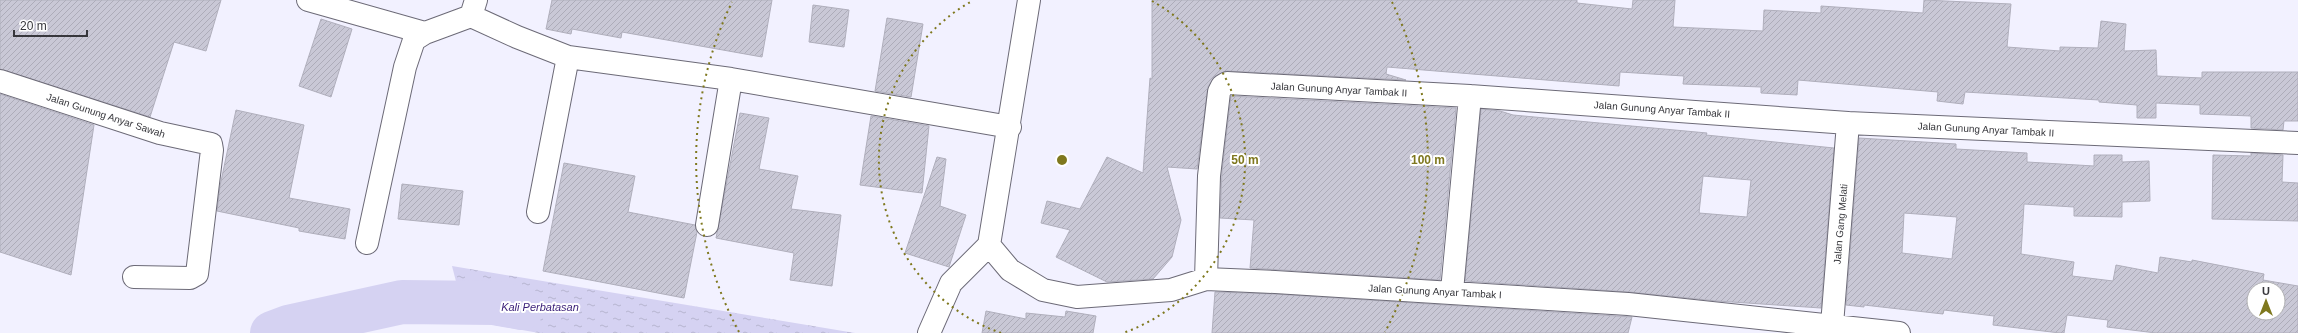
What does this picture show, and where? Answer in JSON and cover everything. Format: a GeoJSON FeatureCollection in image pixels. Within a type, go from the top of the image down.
{"type":"FeatureCollection","features":[{"type":"Feature","properties":{"kind":"street"},"geometry":{"type":"LineString","coordinates":[[308,0],[425,33]]}},
{"type":"Feature","properties":{"kind":"street"},"geometry":{"type":"LineString","coordinates":[[929,332],[951,282],[989,245],[1010,127],[1030,0]]}},
{"type":"Feature","properties":{"kind":"street"},"geometry":{"type":"LineString","coordinates":[[367,243],[406,67],[414,40],[474,8],[517,38],[568,57],[731,79],[1010,127]]}},
{"type":"Feature","properties":{"kind":"street"},"geometry":{"type":"LineString","coordinates":[[538,212],[568,57]]}},
{"type":"Feature","properties":{"kind":"street"},"geometry":{"type":"LineString","coordinates":[[707,225],[731,79]]}},
{"type":"Feature","properties":{"kind":"street","name":"Jalan Gunung Anyar Sawah"},"geometry":{"type":"LineString","coordinates":[[0,81],[160,134],[211,144],[212,150],[197,274],[190,278],[134,277]]}},
{"type":"Feature","properties":{"kind":"street","name":"Jalan Gunung Anyar Tambak II"},"geometry":{"type":"LineString","coordinates":[[1206,279],[1209,176],[1222,86],[1227,83],[1470,96],[1848,122],[2298,143]]}},
{"type":"Feature","properties":{"kind":"street"},"geometry":{"type":"LineString","coordinates":[[1452,291],[1470,96]]}},
{"type":"Feature","properties":{"kind":"street","name":"Jalan Gang Melati"},"geometry":{"type":"LineString","coordinates":[[1832,325],[1848,122]]}},
{"type":"Feature","properties":{"kind":"street","name":"Jalan Gunung Anyar Tambak I"},"geometry":{"type":"LineString","coordinates":[[989,245],[1010,270],[1043,290],[1077,297],[1170,290],[1206,279],[1452,291],[1628,304],[1899,333]]}},
{"type":"Feature","properties":{"kind":"water","name":"Kali Perbatasan"},"geometry":{"type":"Polygon","coordinates":[[[452,266],[855,333],[539,333],[466,320],[452,266]]]}},
{"type":"Feature","properties":{"kind":"building"},"geometry":{"type":"Polygon","coordinates":[[[0,0],[221,0],[206,51],[174,42],[150,117],[0,69],[0,0]]]}},
{"type":"Feature","properties":{"kind":"building"},"geometry":{"type":"Polygon","coordinates":[[[552,0],[772,0],[762,57],[622,32],[621,38],[572,29],[571,34],[546,29],[552,0]]]}},
{"type":"Feature","properties":{"kind":"building"},"geometry":{"type":"Polygon","coordinates":[[[1152,0],[1577,0],[1577,3],[1632,9],[1633,0],[1675,0],[1673,27],[1763,31],[1764,10],[1821,13],[1821,6],[1923,13],[1924,0],[2011,4],[2007,47],[2060,51],[2060,47],[2098,48],[2101,21],[2126,24],[2124,51],[2156,50],[2157,76],[2202,78],[2202,72],[2298,72],[2298,121],[2284,121],[2283,130],[2251,128],[2251,116],[2200,114],[2200,105],[2156,103],[2156,118],[2137,118],[2137,105],[2099,102],[2099,100],[1965,92],[1963,104],[1937,101],[1938,92],[1798,80],[1797,95],[1761,93],[1761,87],[1683,84],[1684,76],[1620,72],[1619,86],[1387,67],[1386,74],[1406,80],[1227,71],[1215,76],[1208,87],[1197,169],[1167,167],[1181,220],[1172,257],[1153,279],[1107,282],[1056,257],[1070,230],[1041,223],[1047,201],[1080,209],[1107,157],[1143,173],[1150,78],[1152,79],[1152,0]]]}},
{"type":"Feature","properties":{"kind":"building"},"geometry":{"type":"Polygon","coordinates":[[[813,5],[849,10],[844,47],[809,42],[813,5]]]}},
{"type":"Feature","properties":{"kind":"building"},"geometry":{"type":"Polygon","coordinates":[[[887,18],[923,24],[911,97],[875,91],[887,18]]]}},
{"type":"Feature","properties":{"kind":"building"},"geometry":{"type":"Polygon","coordinates":[[[321,19],[352,29],[331,97],[299,86],[321,19]]]}},
{"type":"Feature","properties":{"kind":"building"},"geometry":{"type":"Polygon","coordinates":[[[0,94],[94,125],[71,275],[0,252],[0,94]]]}},
{"type":"Feature","properties":{"kind":"building"},"geometry":{"type":"Polygon","coordinates":[[[1231,96],[1456,108],[1440,280],[1250,268],[1254,220],[1220,218],[1222,171],[1231,96]]]}},
{"type":"Feature","properties":{"kind":"building"},"geometry":{"type":"Polygon","coordinates":[[[1481,109],[1500,111],[1513,115],[1707,133],[1706,135],[1834,148],[1821,308],[1717,301],[1629,292],[1465,281],[1481,109]],[[1703,176],[1699,213],[1747,217],[1751,180],[1703,176]]]}},
{"type":"Feature","properties":{"kind":"building"},"geometry":{"type":"Polygon","coordinates":[[[236,110],[304,125],[289,198],[350,209],[345,239],[299,231],[299,228],[217,211],[220,186],[236,110]]]}},
{"type":"Feature","properties":{"kind":"building"},"geometry":{"type":"Polygon","coordinates":[[[740,113],[769,118],[759,169],[798,176],[791,209],[841,215],[832,286],[790,280],[794,253],[716,238],[740,113]]]}},
{"type":"Feature","properties":{"kind":"building"},"geometry":{"type":"Polygon","coordinates":[[[871,116],[929,126],[922,193],[860,185],[871,116]]]}},
{"type":"Feature","properties":{"kind":"building"},"geometry":{"type":"Polygon","coordinates":[[[1859,138],[1956,144],[1956,149],[2027,153],[2027,162],[2094,166],[2094,155],[2122,155],[2122,162],[2149,161],[2150,201],[2122,202],[2122,217],[2074,216],[2074,207],[2024,204],[2021,254],[2074,262],[2072,276],[2113,281],[2116,265],[2158,273],[2160,257],[2192,262],[2192,260],[2264,274],[2263,280],[2269,281],[2246,281],[2246,321],[2286,321],[2286,284],[2298,286],[2298,333],[2156,333],[2107,327],[2108,320],[2067,315],[2064,333],[2060,333],[1993,325],[1994,316],[1944,310],[1943,314],[1864,305],[1864,307],[1846,305],[1859,138]],[[1904,213],[1902,253],[1952,259],[1957,217],[1904,213]]]}},
{"type":"Feature","properties":{"kind":"building"},"geometry":{"type":"Polygon","coordinates":[[[2251,153],[2283,155],[2282,182],[2298,183],[2298,221],[2212,219],[2213,155],[2251,156],[2251,153]]]}},
{"type":"Feature","properties":{"kind":"building"},"geometry":{"type":"Polygon","coordinates":[[[937,157],[946,159],[940,206],[966,215],[949,267],[905,253],[937,157]]]}},
{"type":"Feature","properties":{"kind":"building"},"geometry":{"type":"Polygon","coordinates":[[[564,163],[635,176],[628,212],[695,225],[697,232],[684,298],[543,271],[564,163]]]}},
{"type":"Feature","properties":{"kind":"building"},"geometry":{"type":"Polygon","coordinates":[[[402,184],[463,191],[459,225],[398,219],[402,184]]]}},
{"type":"Feature","properties":{"kind":"building"},"geometry":{"type":"Polygon","coordinates":[[[1215,292],[1274,294],[1632,317],[1628,333],[1212,333],[1215,292]]]}},
{"type":"Feature","properties":{"kind":"building"},"geometry":{"type":"Polygon","coordinates":[[[986,311],[1026,319],[1026,313],[1065,317],[1066,311],[1096,316],[1093,333],[982,333],[986,311]]]}},
{"type":"Feature","properties":{"kind":"waterway","name":"Kali Perbatasan"},"geometry":{"type":"LineString","coordinates":[[272,333],[288,327],[402,302],[494,303],[522,308]]}}]}
